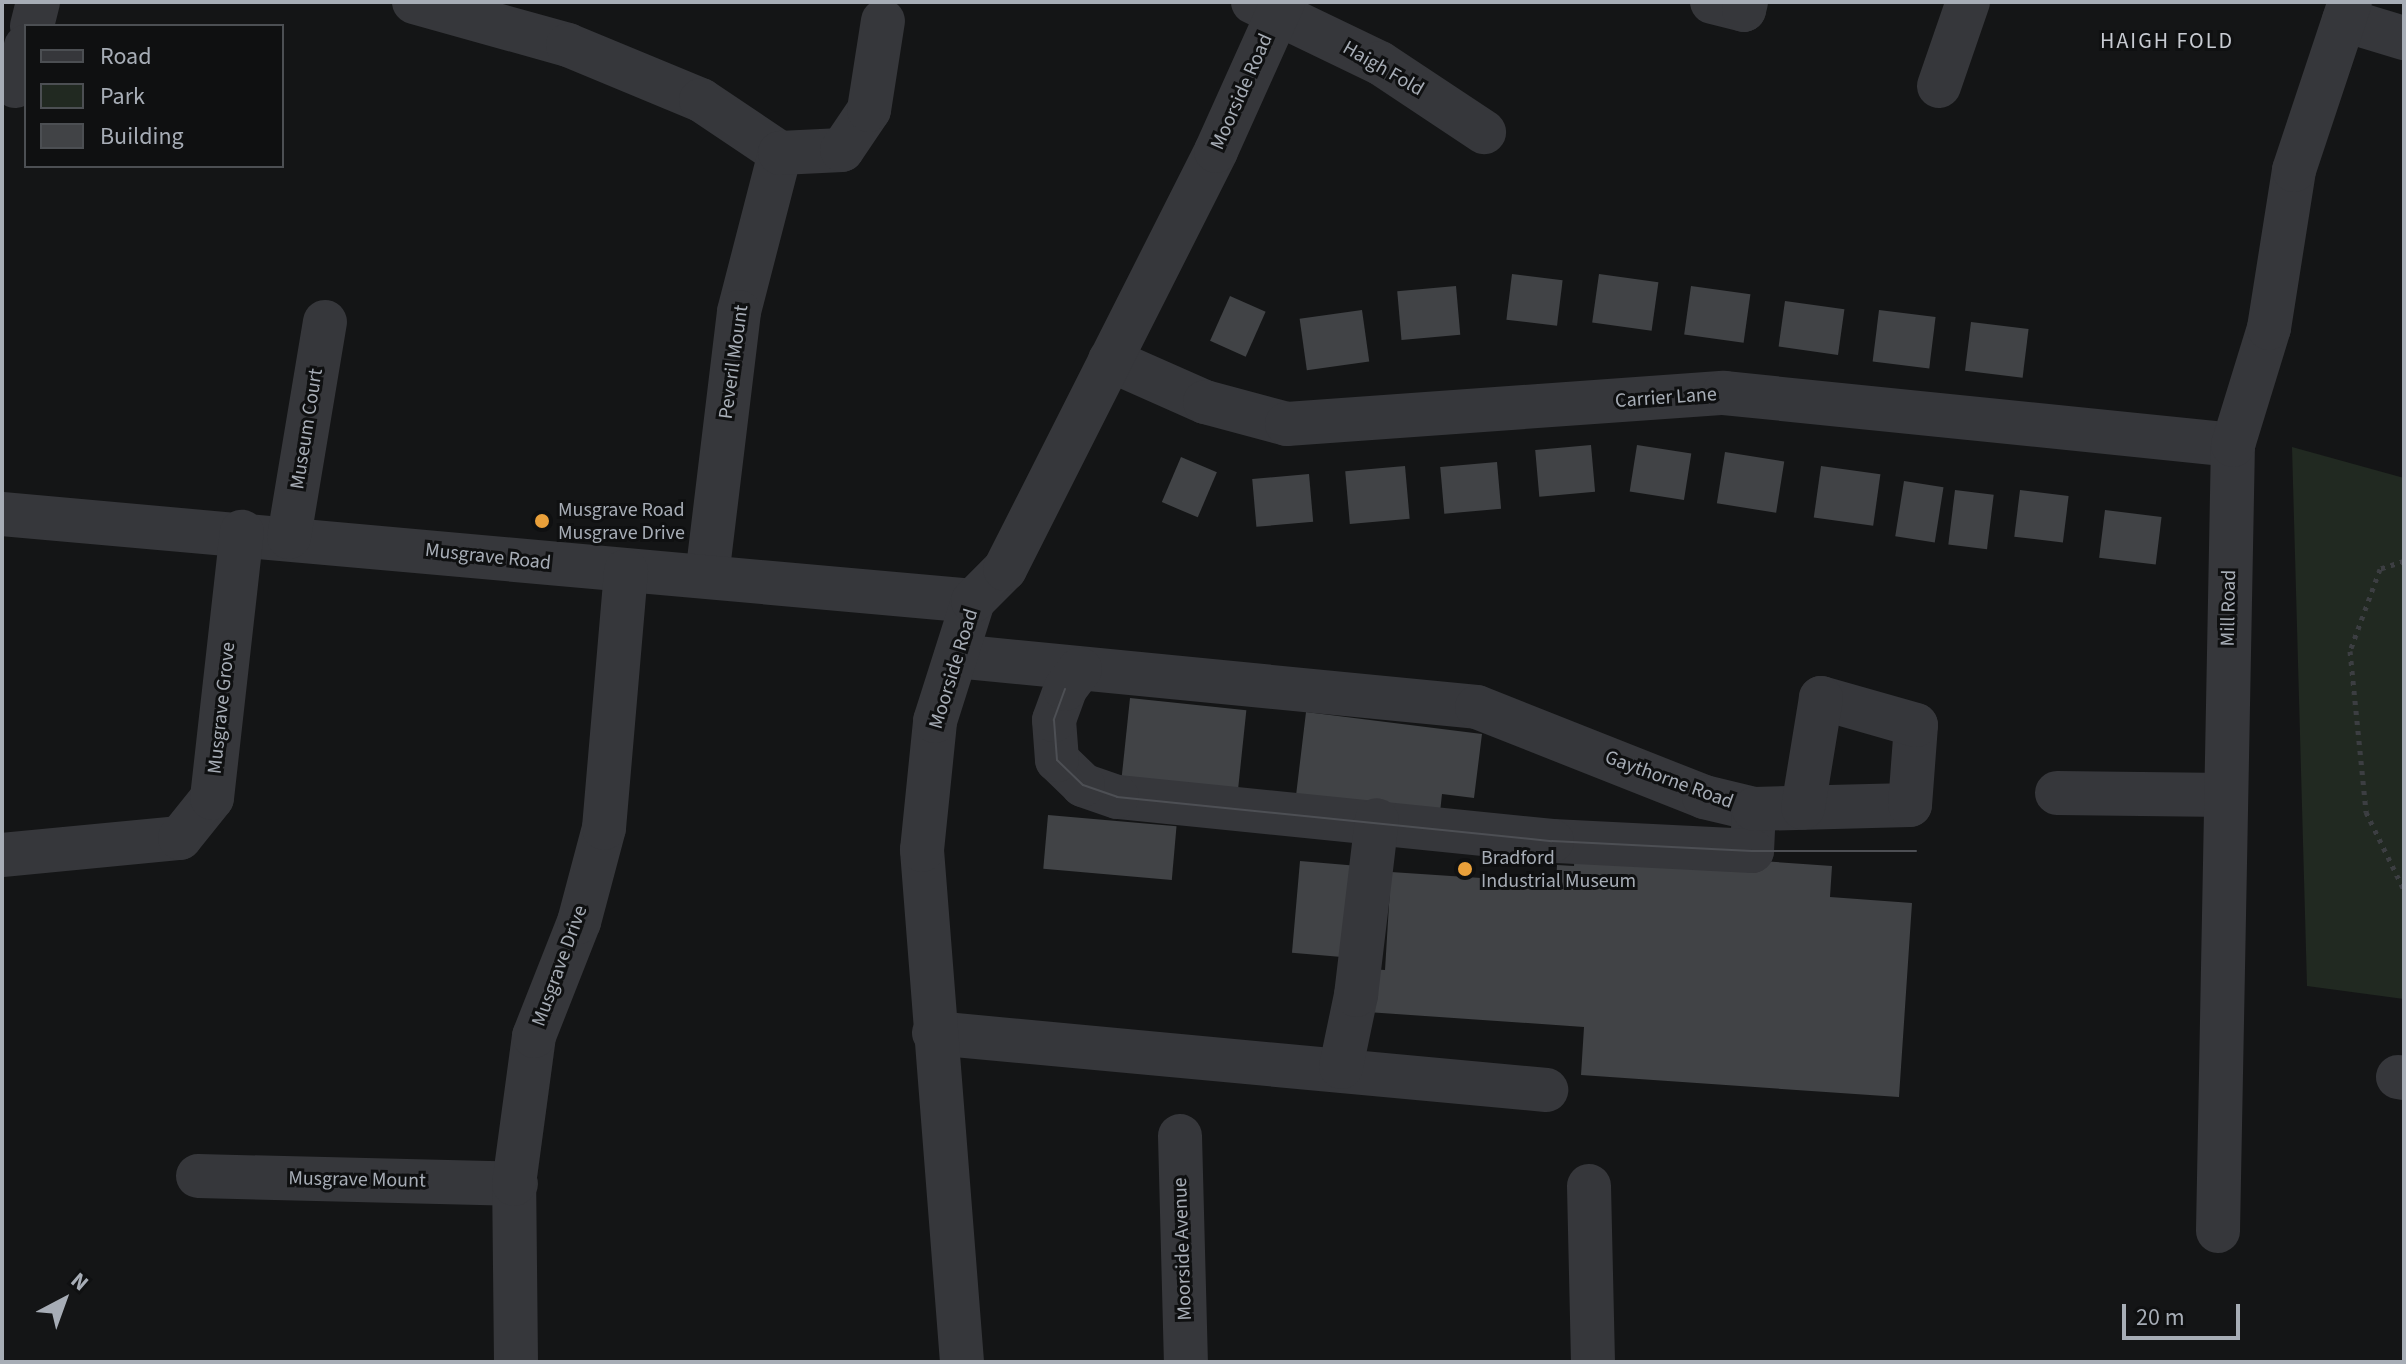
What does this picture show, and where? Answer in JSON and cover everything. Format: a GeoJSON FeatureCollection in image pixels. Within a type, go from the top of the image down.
{"type":"FeatureCollection","features":[{"type":"Feature","properties":{"kind":"street"},"geometry":{"type":"LineString","coordinates":[[32,24],[38,2]]}},
{"type":"Feature","properties":{"kind":"street"},"geometry":{"type":"LineString","coordinates":[[1712,2],[1744,10],[1746,2]]}},
{"type":"Feature","properties":{"kind":"street"},"geometry":{"type":"LineString","coordinates":[[1939,86],[1968,2]]}},
{"type":"Feature","properties":{"kind":"street"},"geometry":{"type":"LineString","coordinates":[[438,5],[568,45],[701,100],[780,153],[842,150],[869,110],[883,21]]}},
{"type":"Feature","properties":{"kind":"street","name":"Haigh Fold"},"geometry":{"type":"LineString","coordinates":[[1271,6],[1380,63],[1484,132]]}},
{"type":"Feature","properties":{"kind":"street","name":"Moorside Road"},"geometry":{"type":"LineString","coordinates":[[962,1362],[922,850],[935,721],[973,601],[1005,569],[1216,151],[1271,6]]}},
{"type":"Feature","properties":{"kind":"street"},"geometry":{"type":"LineString","coordinates":[[2347,11],[2404,38]]}},
{"type":"Feature","properties":{"kind":"street","name":"Mill Road"},"geometry":{"type":"LineString","coordinates":[[2218,1231],[2233,445],[2269,328],[2294,170],[2347,11]]}},
{"type":"Feature","properties":{"kind":"street","name":"Peveril Mount"},"geometry":{"type":"LineString","coordinates":[[707,575],[739,312],[780,153]]}},
{"type":"Feature","properties":{"kind":"street","name":"Museum Court"},"geometry":{"type":"LineString","coordinates":[[289,537],[325,322]]}},
{"type":"Feature","properties":{"kind":"street","name":"Carrier Lane"},"geometry":{"type":"LineString","coordinates":[[1110,360],[1205,402],[1287,424],[1724,393],[2233,445]]}},
{"type":"Feature","properties":{"kind":"street","name":"Musgrave Road"},"geometry":{"type":"LineString","coordinates":[[2,514],[242,532],[626,571],[707,575],[973,601]]}},
{"type":"Feature","properties":{"kind":"street","name":"Musgrave Grove"},"geometry":{"type":"LineString","coordinates":[[2,855],[180,838],[212,798],[242,532]]}},
{"type":"Feature","properties":{"kind":"street","name":"Musgrave Drive"},"geometry":{"type":"LineString","coordinates":[[516,1362],[516,1184],[534,1036],[579,922],[604,828],[626,571]]}},
{"type":"Feature","properties":{"kind":"street","name":"Gaythorne Road"},"geometry":{"type":"LineString","coordinates":[[956,656],[1477,707],[1704,797],[1754,809],[1752,851],[1552,841],[1377,820],[1117,797],[1083,785],[1057,760],[1054,720],[1065,689],[1080,669]]}},
{"type":"Feature","properties":{"kind":"street"},"geometry":{"type":"LineString","coordinates":[[2057,793],[2226,795]]}},
{"type":"Feature","properties":{"kind":"street"},"geometry":{"type":"LineString","coordinates":[[1754,809],[1803,808]]}},
{"type":"Feature","properties":{"kind":"street"},"geometry":{"type":"LineString","coordinates":[[1341,1067],[1356,995],[1377,820]]}},
{"type":"Feature","properties":{"kind":"street"},"geometry":{"type":"LineString","coordinates":[[934,1033],[1341,1067],[1546,1090]]}},
{"type":"Feature","properties":{"kind":"street","name":"Moorside Avenue"},"geometry":{"type":"LineString","coordinates":[[1180,1136],[1186,1362]]}},
{"type":"Feature","properties":{"kind":"street","name":"Musgrave Mount"},"geometry":{"type":"LineString","coordinates":[[198,1176],[516,1184]]}},
{"type":"Feature","properties":{"kind":"street"},"geometry":{"type":"LineString","coordinates":[[1589,1186],[1593,1362]]}},
{"type":"Feature","properties":{"kind":"path"},"geometry":{"type":"LineString","coordinates":[[2404,561],[2380,569],[2350,651],[2366,812],[2404,890]]}},
{"type":"Feature","properties":{"kind":"green space"},"geometry":{"type":"Polygon","coordinates":[[[2292,447],[2404,478],[2404,999],[2307,986],[2292,447]]]}},
{"type":"Feature","properties":{"kind":"building"},"geometry":{"type":"Polygon","coordinates":[[[1512,274],[1563,280],[1557,326],[1506,320],[1512,274]]]}},
{"type":"Feature","properties":{"kind":"building"},"geometry":{"type":"Polygon","coordinates":[[[1599,274],[1658,282],[1652,331],[1592,323],[1599,274]]]}},
{"type":"Feature","properties":{"kind":"building"},"geometry":{"type":"Polygon","coordinates":[[[1456,286],[1460,335],[1401,340],[1397,291],[1456,286]]]}},
{"type":"Feature","properties":{"kind":"building"},"geometry":{"type":"Polygon","coordinates":[[[1691,286],[1750,294],[1744,343],[1684,335],[1691,286]]]}},
{"type":"Feature","properties":{"kind":"building"},"geometry":{"type":"Polygon","coordinates":[[[1230,296],[1266,312],[1246,357],[1210,341],[1230,296]]]}},
{"type":"Feature","properties":{"kind":"building"},"geometry":{"type":"Polygon","coordinates":[[[1785,301],[1844,309],[1838,355],[1779,347],[1785,301]]]}},
{"type":"Feature","properties":{"kind":"building"},"geometry":{"type":"Polygon","coordinates":[[[1362,310],[1369,361],[1307,370],[1300,319],[1362,310]]]}},
{"type":"Feature","properties":{"kind":"building"},"geometry":{"type":"Polygon","coordinates":[[[1879,310],[1936,317],[1929,369],[1873,362],[1879,310]]]}},
{"type":"Feature","properties":{"kind":"building"},"geometry":{"type":"Polygon","coordinates":[[[1971,322],[2029,329],[2023,378],[1965,371],[1971,322]]]}},
{"type":"Feature","properties":{"kind":"building"},"geometry":{"type":"Polygon","coordinates":[[[1591,445],[1595,492],[1539,497],[1535,450],[1591,445]]]}},
{"type":"Feature","properties":{"kind":"building"},"geometry":{"type":"Polygon","coordinates":[[[1637,445],[1691,454],[1684,500],[1630,491],[1637,445]]]}},
{"type":"Feature","properties":{"kind":"building"},"geometry":{"type":"Polygon","coordinates":[[[1725,452],[1784,461],[1776,513],[1717,503],[1725,452]]]}},
{"type":"Feature","properties":{"kind":"building"},"geometry":{"type":"Polygon","coordinates":[[[1181,457],[1217,472],[1198,517],[1162,502],[1181,457]]]}},
{"type":"Feature","properties":{"kind":"building"},"geometry":{"type":"Polygon","coordinates":[[[1497,462],[1501,509],[1444,514],[1440,467],[1497,462]]]}},
{"type":"Feature","properties":{"kind":"building"},"geometry":{"type":"Polygon","coordinates":[[[1405,466],[1410,519],[1350,524],[1345,471],[1405,466]]]}},
{"type":"Feature","properties":{"kind":"building"},"geometry":{"type":"Polygon","coordinates":[[[1821,466],[1880,474],[1873,526],[1814,517],[1821,466]]]}},
{"type":"Feature","properties":{"kind":"building"},"geometry":{"type":"Polygon","coordinates":[[[1309,474],[1313,522],[1256,527],[1252,479],[1309,474]]]}},
{"type":"Feature","properties":{"kind":"building"},"geometry":{"type":"Polygon","coordinates":[[[1904,481],[1944,487],[1935,543],[1895,536],[1904,481]]]}},
{"type":"Feature","properties":{"kind":"building"},"geometry":{"type":"Polygon","coordinates":[[[1955,490],[1994,495],[1987,549],[1948,545],[1955,490]]]}},
{"type":"Feature","properties":{"kind":"building"},"geometry":{"type":"Polygon","coordinates":[[[2020,490],[2069,496],[2063,543],[2014,537],[2020,490]]]}},
{"type":"Feature","properties":{"kind":"building"},"geometry":{"type":"Polygon","coordinates":[[[2105,510],[2162,517],[2156,565],[2099,558],[2105,510]]]}},
{"type":"Feature","properties":{"kind":"building"},"geometry":{"type":"Polygon","coordinates":[[[1130,698],[1246,710],[1238,790],[1122,778],[1130,698]]]}},
{"type":"Feature","properties":{"kind":"building"},"geometry":{"type":"Polygon","coordinates":[[[1306,712],[1482,734],[1474,798],[1442,794],[1439,822],[1295,804],[1306,712]]]}},
{"type":"Feature","properties":{"kind":"building"},"geometry":{"type":"Polygon","coordinates":[[[1048,815],[1177,826],[1172,880],[1043,869],[1048,815]]]}},
{"type":"Feature","properties":{"kind":"building"},"geometry":{"type":"Polygon","coordinates":[[[1575,848],[1832,866],[1830,897],[1912,903],[1899,1097],[1581,1075],[1584,1027],[1367,1012],[1370,969],[1385,970],[1391,872],[1556,883],[1557,865],[1574,866],[1575,848]]]}},
{"type":"Feature","properties":{"kind":"building"},"geometry":{"type":"Polygon","coordinates":[[[1300,861],[1353,866],[1345,957],[1292,953],[1300,861]]]}},
{"type":"Feature","properties":{"kind":"tram line"},"geometry":{"type":"LineString","coordinates":[[1065,689],[1054,720],[1057,760],[1083,785],[1117,797],[1552,841],[1752,851],[1916,851]]}},
{"type":"Feature","properties":{"kind":"place","name":"Musgrave Road Musgrave Drive"},"geometry":{"type":"Point","coordinates":[542,521]}},
{"type":"Feature","properties":{"kind":"place","name":"Bradford Industrial Museum"},"geometry":{"type":"Point","coordinates":[1465,869]}},
{"type":"Feature","properties":{"kind":"district","name":"HAIGH FOLD"},"geometry":{"type":"Point","coordinates":[2167,42]}}]}
